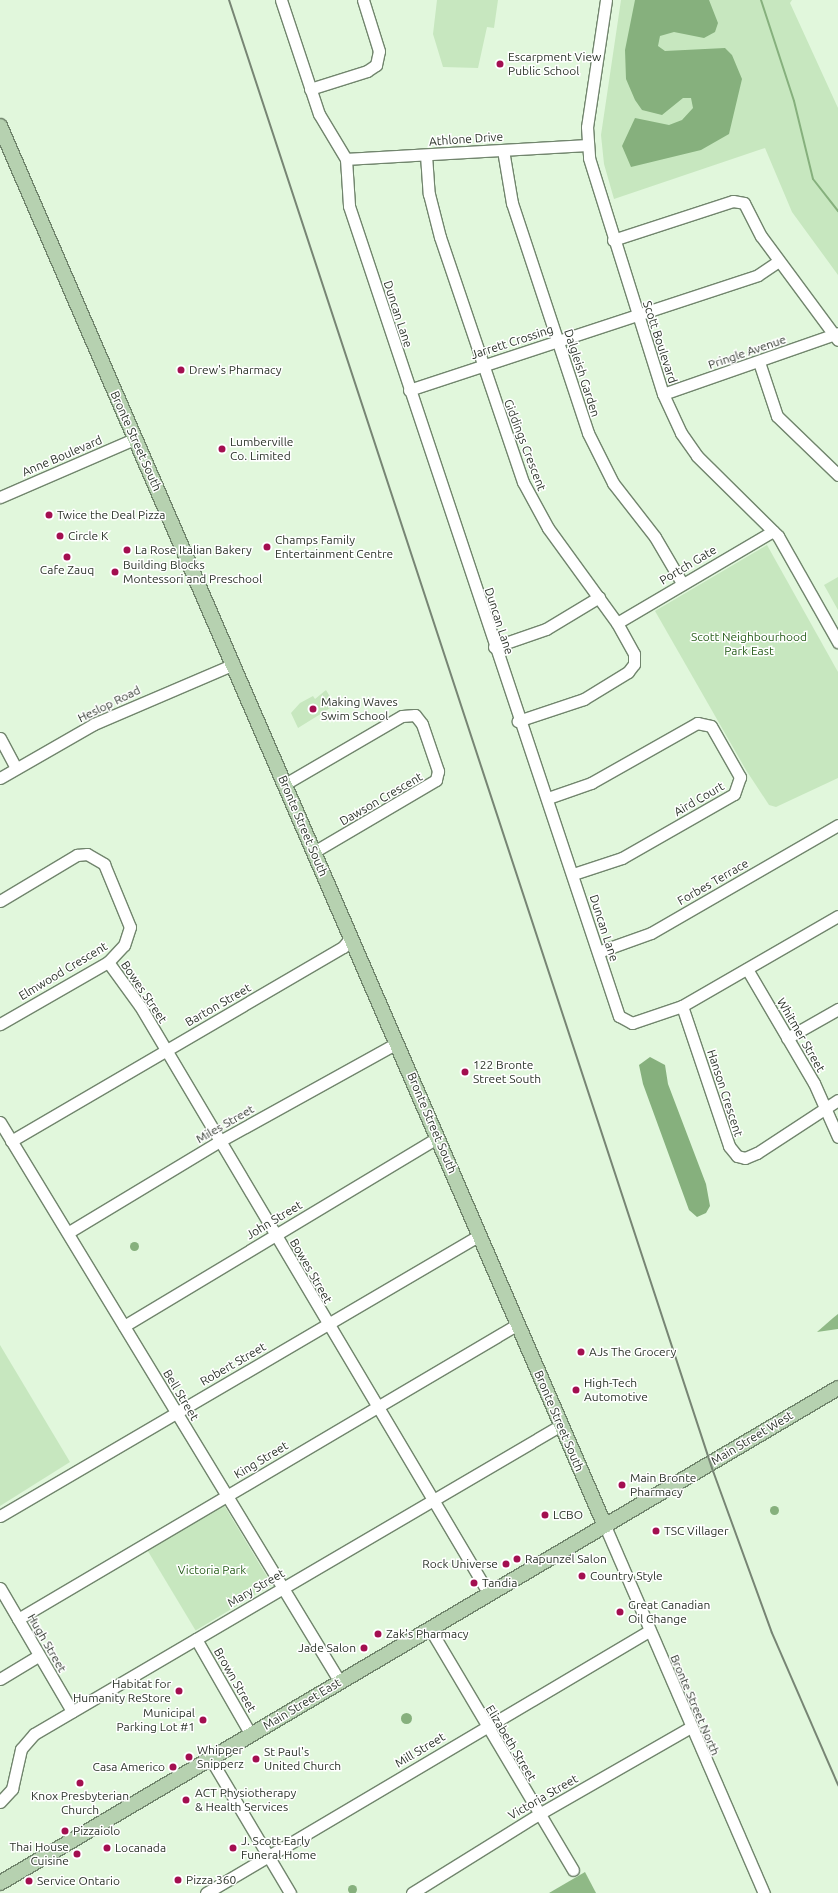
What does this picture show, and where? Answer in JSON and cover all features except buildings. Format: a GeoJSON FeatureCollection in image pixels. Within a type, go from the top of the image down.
{"type":"FeatureCollection","features":[{"type":"Feature","properties":{"kind":"main road","name":"Bronte Street South"},"geometry":{"type":"LineString","coordinates":[[0,126],[134,439],[234,664],[605,1526]]}},
{"type":"Feature","properties":{"kind":"main road","name":"Main Street West"},"geometry":{"type":"LineString","coordinates":[[605,1526],[838,1388]]}},
{"type":"Feature","properties":{"kind":"main road","name":"Main Street East"},"geometry":{"type":"LineString","coordinates":[[0,1883],[605,1526]]}},
{"type":"Feature","properties":{"kind":"street","name":"Duncan Lane"},"geometry":{"type":"LineString","coordinates":[[281,0],[319,114],[346,159],[349,206],[518,721],[548,798],[598,952],[623,1021],[636,1022],[682,1006],[838,916]]}},
{"type":"Feature","properties":{"kind":"street"},"geometry":{"type":"LineString","coordinates":[[310,89],[367,71],[376,65],[379,51],[363,0]]}},
{"type":"Feature","properties":{"kind":"street","name":"Scott Boulevard"},"geometry":{"type":"LineString","coordinates":[[606,0],[587,145],[592,177],[663,394],[691,448],[773,531],[838,642]]}},
{"type":"Feature","properties":{"kind":"street","name":"Athlone Drive"},"geometry":{"type":"LineString","coordinates":[[346,159],[587,145]]}},
{"type":"Feature","properties":{"kind":"street","name":"Dalgleish Garden"},"geometry":{"type":"LineString","coordinates":[[503,150],[512,203],[601,464],[655,537],[682,584]]}},
{"type":"Feature","properties":{"kind":"street","name":"Giddings Crescent"},"geometry":{"type":"LineString","coordinates":[[426,154],[429,194],[440,237],[483,366],[528,493],[555,538],[617,623],[634,654],[634,664],[628,672],[579,701],[518,721]]}},
{"type":"Feature","properties":{"kind":"street"},"geometry":{"type":"LineString","coordinates":[[613,240],[736,201],[748,207],[761,236],[837,336]]}},
{"type":"Feature","properties":{"kind":"street","name":"Jarrett Crossing"},"geometry":{"type":"LineString","coordinates":[[409,390],[758,275],[779,261]]}},
{"type":"Feature","properties":{"kind":"street","name":"Pringle Avenue"},"geometry":{"type":"LineString","coordinates":[[663,394],[837,336]]}},
{"type":"Feature","properties":{"kind":"street"},"geometry":{"type":"LineString","coordinates":[[759,362],[777,416],[838,476]]}},
{"type":"Feature","properties":{"kind":"street","name":"Anne Boulevard"},"geometry":{"type":"LineString","coordinates":[[0,497],[134,439]]}},
{"type":"Feature","properties":{"kind":"street","name":"Portch Gate"},"geometry":{"type":"LineString","coordinates":[[617,623],[773,531]]}},
{"type":"Feature","properties":{"kind":"street"},"geometry":{"type":"LineString","coordinates":[[494,647],[546,629],[599,597]]}},
{"type":"Feature","properties":{"kind":"street","name":"Heslop Road"},"geometry":{"type":"LineString","coordinates":[[0,778],[94,724],[234,664]]}},
{"type":"Feature","properties":{"kind":"street","name":"Dawson Crescent"},"geometry":{"type":"LineString","coordinates":[[285,784],[402,716],[415,715],[422,724],[438,771],[434,783],[314,852]]}},
{"type":"Feature","properties":{"kind":"street","name":"Aird Court"},"geometry":{"type":"LineString","coordinates":[[548,798],[598,780],[697,723],[711,726],[740,778],[740,786],[734,794],[622,858],[572,874]]}},
{"type":"Feature","properties":{"kind":"street"},"geometry":{"type":"LineString","coordinates":[[0,738],[16,768]]}},
{"type":"Feature","properties":{"kind":"street","name":"Forbes Terrace"},"geometry":{"type":"LineString","coordinates":[[598,952],[651,933],[837,828]]}},
{"type":"Feature","properties":{"kind":"street","name":"Elmwood Crescent"},"geometry":{"type":"LineString","coordinates":[[0,901],[78,855],[97,857],[116,889],[130,927],[124,945],[108,962],[0,1024]]}},
{"type":"Feature","properties":{"kind":"street","name":"Barton Street"},"geometry":{"type":"LineString","coordinates":[[11,1141],[343,947],[351,937]]}},
{"type":"Feature","properties":{"kind":"street","name":"Bowes Street"},"geometry":{"type":"LineString","coordinates":[[108,962],[166,1050],[376,1408],[489,1594]]}},
{"type":"Feature","properties":{"kind":"street","name":"Whitmer Street"},"geometry":{"type":"LineString","coordinates":[[747,969],[788,1038],[825,1108],[838,1137]]}},
{"type":"Feature","properties":{"kind":"street","name":"Hanson Crescent"},"geometry":{"type":"LineString","coordinates":[[682,1006],[734,1154],[750,1156],[825,1108]]}},
{"type":"Feature","properties":{"kind":"street"},"geometry":{"type":"LineString","coordinates":[[788,1038],[838,1009]]}},
{"type":"Feature","properties":{"kind":"street","name":"Miles Street"},"geometry":{"type":"LineString","coordinates":[[69,1232],[220,1141],[397,1043]]}},
{"type":"Feature","properties":{"kind":"street"},"geometry":{"type":"LineString","coordinates":[[825,1108],[838,1100]]}},
{"type":"Feature","properties":{"kind":"street","name":"Bell Street"},"geometry":{"type":"LineString","coordinates":[[0,1122],[69,1232],[176,1413],[340,1682]]}},
{"type":"Feature","properties":{"kind":"street","name":"John Street"},"geometry":{"type":"LineString","coordinates":[[124,1326],[438,1137]]}},
{"type":"Feature","properties":{"kind":"street","name":"Robert Street"},"geometry":{"type":"LineString","coordinates":[[0,1516],[480,1235]]}},
{"type":"Feature","properties":{"kind":"street","name":"King Street"},"geometry":{"type":"LineString","coordinates":[[18,1619],[518,1324]]}},
{"type":"Feature","properties":{"kind":"street","name":"Mary Street"},"geometry":{"type":"LineString","coordinates":[[0,1802],[12,1789],[21,1749],[26,1742],[72,1711],[561,1425]]}},
{"type":"Feature","properties":{"kind":"street","name":"Bronte Street North"},"geometry":{"type":"LineString","coordinates":[[605,1526],[649,1631],[764,1893]]}},
{"type":"Feature","properties":{"kind":"street","name":"Hugh Street"},"geometry":{"type":"LineString","coordinates":[[0,1588],[38,1656],[72,1711]]}},
{"type":"Feature","properties":{"kind":"street","name":"Elizabeth Street"},"geometry":{"type":"LineString","coordinates":[[430,1628],[485,1725],[573,1870]]}},
{"type":"Feature","properties":{"kind":"street","name":"Mill Street"},"geometry":{"type":"LineString","coordinates":[[206,1893],[485,1725],[649,1631]]}},
{"type":"Feature","properties":{"kind":"street","name":"Brown Street"},"geometry":{"type":"LineString","coordinates":[[196,1638],[251,1735]]}},
{"type":"Feature","properties":{"kind":"street"},"geometry":{"type":"LineString","coordinates":[[0,1679],[38,1656]]}},
{"type":"Feature","properties":{"kind":"street","name":"Victoria Street"},"geometry":{"type":"LineString","coordinates":[[412,1893],[538,1814],[691,1727]]}},
{"type":"Feature","properties":{"kind":"street"},"geometry":{"type":"LineString","coordinates":[[210,1758],[290,1893]]}},
{"type":"Feature","properties":{"kind":"green space"},"geometry":{"type":"Polygon","coordinates":[[[437,0],[498,0],[494,28],[487,27],[478,68],[443,67],[433,34],[437,0]]]}},
{"type":"Feature","properties":{"kind":"green space"},"geometry":{"type":"Polygon","coordinates":[[[621,0],[792,0],[790,3],[838,108],[838,275],[792,212],[765,148],[614,199],[604,164],[601,135],[621,0]]]}},
{"type":"Feature","properties":{"kind":"green space","name":"Scott Neighbourhood Park East"},"geometry":{"type":"Polygon","coordinates":[[[767,545],[838,672],[838,778],[776,807],[769,805],[746,770],[655,611],[767,545]]]}},
{"type":"Feature","properties":{"kind":"green space"},"geometry":{"type":"Polygon","coordinates":[[[838,577],[838,610],[824,585],[838,577]]]}},
{"type":"Feature","properties":{"kind":"green space","name":"Making Waves Swim School"},"geometry":{"type":"Polygon","coordinates":[[[326,690],[335,705],[298,728],[291,713],[300,703],[313,696],[315,699],[326,690]]]}},
{"type":"Feature","properties":{"kind":"green space"},"geometry":{"type":"Polygon","coordinates":[[[0,1345],[70,1462],[0,1506],[0,1345]]]}},
{"type":"Feature","properties":{"kind":"green space","name":"Victoria Park"},"geometry":{"type":"Polygon","coordinates":[[[224,1505],[272,1585],[196,1631],[148,1551],[224,1505]]]}},
{"type":"Feature","properties":{"kind":"shaded area"},"geometry":{"type":"Polygon","coordinates":[[[635,0],[709,0],[718,23],[715,32],[704,38],[674,32],[660,36],[658,46],[665,51],[725,48],[732,55],[742,79],[729,134],[701,150],[631,167],[622,146],[635,118],[669,125],[682,120],[693,108],[691,98],[683,98],[662,115],[642,110],[635,100],[626,79],[625,50],[635,0]]]}},
{"type":"Feature","properties":{"kind":"shaded area"},"geometry":{"type":"Polygon","coordinates":[[[650,1057],[665,1065],[668,1084],[706,1184],[710,1206],[706,1213],[697,1217],[689,1210],[643,1084],[639,1065],[650,1057]]]}},
{"type":"Feature","properties":{"kind":"shaded area"},"geometry":{"type":"Polygon","coordinates":[[[134,1241],[139,1246],[134,1251],[129,1246],[134,1241]]]}},
{"type":"Feature","properties":{"kind":"shaded area"},"geometry":{"type":"Polygon","coordinates":[[[838,1314],[838,1329],[817,1332],[833,1318],[838,1314]]]}},
{"type":"Feature","properties":{"kind":"shaded area"},"geometry":{"type":"Polygon","coordinates":[[[772,1506],[776,1506],[778,1510],[776,1514],[772,1514],[770,1512],[770,1508],[772,1506]]]}},
{"type":"Feature","properties":{"kind":"shaded area"},"geometry":{"type":"Polygon","coordinates":[[[404,1713],[408,1713],[410,1714],[410,1722],[404,1723],[401,1720],[401,1716],[404,1713]]]}},
{"type":"Feature","properties":{"kind":"shaded area"},"geometry":{"type":"Polygon","coordinates":[[[585,1872],[596,1893],[549,1893],[585,1872]]]}},
{"type":"Feature","properties":{"kind":"shaded area"},"geometry":{"type":"Polygon","coordinates":[[[352,1884],[357,1889],[352,1894],[347,1889],[352,1884]]]}},
{"type":"Feature","properties":{"kind":"waterway"},"geometry":{"type":"LineString","coordinates":[[761,0],[794,101],[813,179],[838,211]]}},
{"type":"Feature","properties":{"kind":"railway"},"geometry":{"type":"LineString","coordinates":[[229,0],[713,1471],[772,1633],[838,1785]]}},
{"type":"Feature","properties":{"kind":"place","name":"Escarpment View Public School"},"geometry":{"type":"Point","coordinates":[500,64]}},
{"type":"Feature","properties":{"kind":"place","name":"Drew's Pharmacy"},"geometry":{"type":"Point","coordinates":[181,370]}},
{"type":"Feature","properties":{"kind":"place","name":"Lumberville Co. Limited"},"geometry":{"type":"Point","coordinates":[222,449]}},
{"type":"Feature","properties":{"kind":"place","name":"Twice the Deal Pizza"},"geometry":{"type":"Point","coordinates":[49,515]}},
{"type":"Feature","properties":{"kind":"place","name":"Circle K"},"geometry":{"type":"Point","coordinates":[60,536]}},
{"type":"Feature","properties":{"kind":"place","name":"Champs Family Entertainment Centre"},"geometry":{"type":"Point","coordinates":[267,547]}},
{"type":"Feature","properties":{"kind":"place","name":"La Rose Italian Bakery"},"geometry":{"type":"Point","coordinates":[127,550]}},
{"type":"Feature","properties":{"kind":"place","name":"Cafe Zauq"},"geometry":{"type":"Point","coordinates":[67,557]}},
{"type":"Feature","properties":{"kind":"place","name":"Building Blocks Montessori and Preschool"},"geometry":{"type":"Point","coordinates":[115,572]}},
{"type":"Feature","properties":{"kind":"place","name":"Making Waves Swim School"},"geometry":{"type":"Point","coordinates":[313,709]}},
{"type":"Feature","properties":{"kind":"place","name":"122 Bronte Street South"},"geometry":{"type":"Point","coordinates":[465,1072]}},
{"type":"Feature","properties":{"kind":"place","name":"AJs The Grocery"},"geometry":{"type":"Point","coordinates":[581,1352]}},
{"type":"Feature","properties":{"kind":"place","name":"High-Tech Automotive"},"geometry":{"type":"Point","coordinates":[576,1390]}},
{"type":"Feature","properties":{"kind":"place","name":"Main Bronte Pharmacy"},"geometry":{"type":"Point","coordinates":[622,1485]}},
{"type":"Feature","properties":{"kind":"place","name":"LCBO"},"geometry":{"type":"Point","coordinates":[545,1515]}},
{"type":"Feature","properties":{"kind":"place","name":"TSC Villager"},"geometry":{"type":"Point","coordinates":[656,1531]}},
{"type":"Feature","properties":{"kind":"place","name":"Rapunzel Salon"},"geometry":{"type":"Point","coordinates":[517,1559]}},
{"type":"Feature","properties":{"kind":"place","name":"Rock Universe"},"geometry":{"type":"Point","coordinates":[506,1564]}},
{"type":"Feature","properties":{"kind":"place","name":"Country Style"},"geometry":{"type":"Point","coordinates":[582,1576]}},
{"type":"Feature","properties":{"kind":"place","name":"Tandia"},"geometry":{"type":"Point","coordinates":[474,1583]}},
{"type":"Feature","properties":{"kind":"place","name":"Great Canadian Oil Change"},"geometry":{"type":"Point","coordinates":[620,1612]}},
{"type":"Feature","properties":{"kind":"place","name":"Zak's Pharmacy"},"geometry":{"type":"Point","coordinates":[378,1634]}},
{"type":"Feature","properties":{"kind":"place","name":"Jade Salon"},"geometry":{"type":"Point","coordinates":[364,1648]}},
{"type":"Feature","properties":{"kind":"place","name":"Habitat for Humanity ReStore"},"geometry":{"type":"Point","coordinates":[179,1691]}},
{"type":"Feature","properties":{"kind":"place","name":"Municipal Parking Lot #1"},"geometry":{"type":"Point","coordinates":[203,1720]}},
{"type":"Feature","properties":{"kind":"place","name":"Whipper Snipperz"},"geometry":{"type":"Point","coordinates":[189,1757]}},
{"type":"Feature","properties":{"kind":"place","name":"St Paul's United Church"},"geometry":{"type":"Point","coordinates":[256,1759]}},
{"type":"Feature","properties":{"kind":"place","name":"Casa Americo"},"geometry":{"type":"Point","coordinates":[173,1767]}},
{"type":"Feature","properties":{"kind":"place","name":"Knox Presbyterian Church"},"geometry":{"type":"Point","coordinates":[80,1783]}},
{"type":"Feature","properties":{"kind":"place","name":"ACT Physiotherapy & Health Services"},"geometry":{"type":"Point","coordinates":[186,1800]}},
{"type":"Feature","properties":{"kind":"place","name":"Pizzaiolo"},"geometry":{"type":"Point","coordinates":[65,1831]}},
{"type":"Feature","properties":{"kind":"place","name":"Locanada"},"geometry":{"type":"Point","coordinates":[107,1848]}},
{"type":"Feature","properties":{"kind":"place","name":"J. Scott Early Funeral Home"},"geometry":{"type":"Point","coordinates":[233,1848]}},
{"type":"Feature","properties":{"kind":"place","name":"Thai House Cuisine"},"geometry":{"type":"Point","coordinates":[77,1854]}},
{"type":"Feature","properties":{"kind":"place","name":"Pizza 360"},"geometry":{"type":"Point","coordinates":[178,1880]}},
{"type":"Feature","properties":{"kind":"place","name":"Service Ontario"},"geometry":{"type":"Point","coordinates":[29,1881]}}]}
